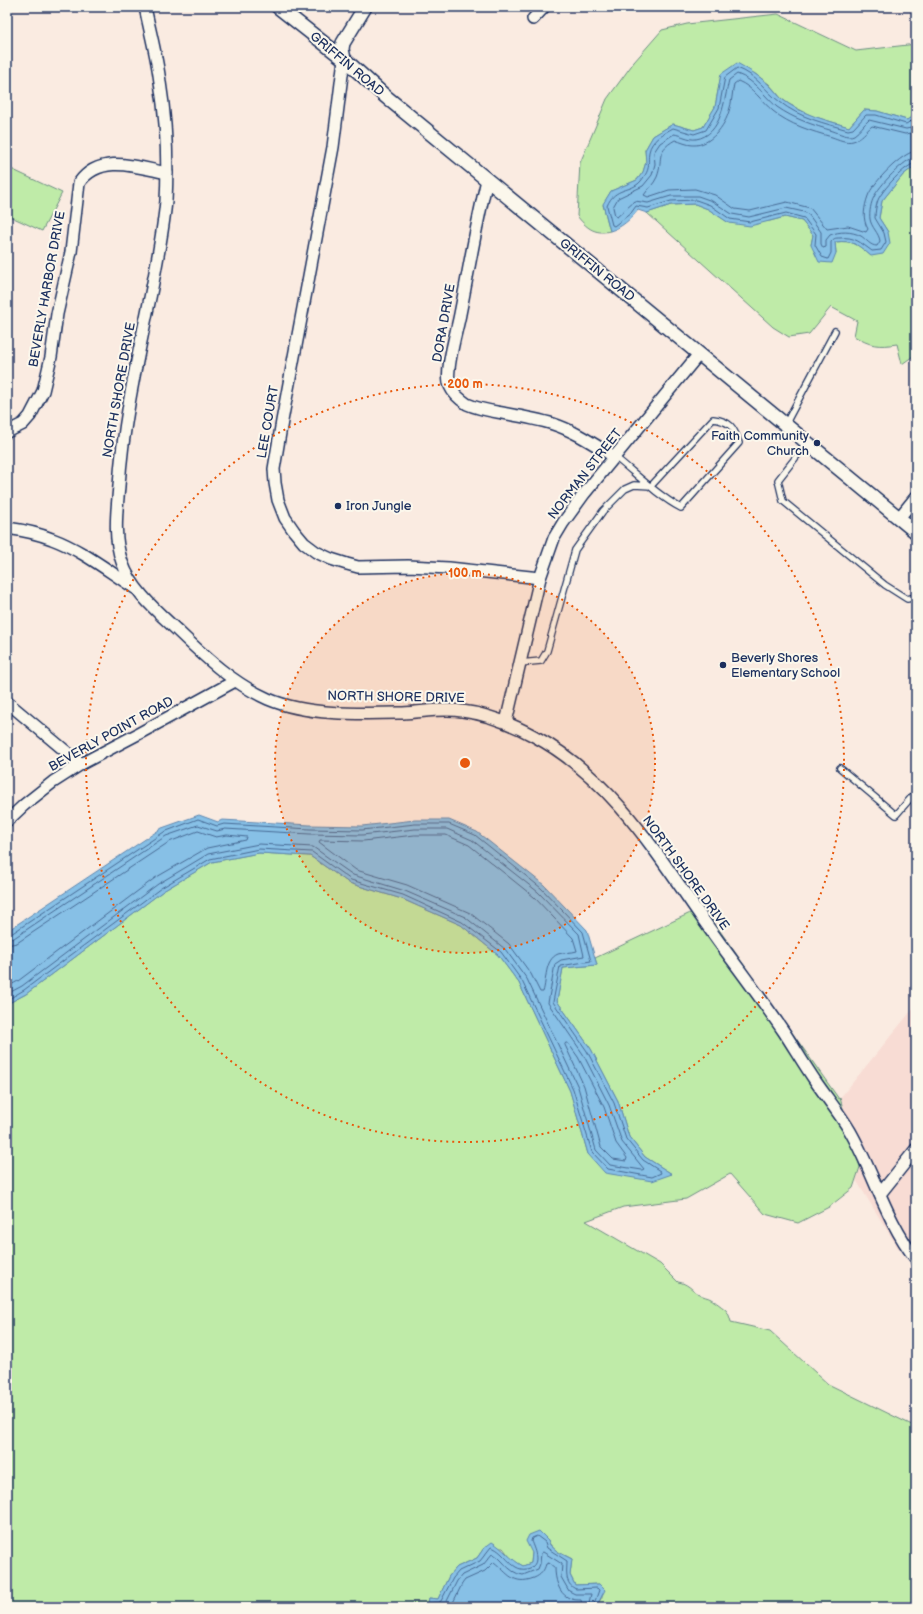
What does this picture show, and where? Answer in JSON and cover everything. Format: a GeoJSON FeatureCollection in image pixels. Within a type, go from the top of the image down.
{"type":"FeatureCollection","features":[{"type":"Feature","properties":{"kind":"street","name":"NORTH SHORE DRIVE"},"geometry":{"type":"LineString","coordinates":[[145,7],[161,82],[167,173],[166,203],[160,249],[122,446],[116,520],[117,538],[122,562],[126,572],[151,605],[210,661],[235,681],[268,699],[303,708],[350,713],[458,710],[480,714],[506,722],[532,734],[575,762],[618,804],[646,837],[783,1030],[848,1128],[896,1229],[916,1259]]}},
{"type":"Feature","properties":{"kind":"street","name":"GRIFFIN ROAD"},"geometry":{"type":"LineString","coordinates":[[278,7],[344,59],[385,96],[916,532]]}},
{"type":"Feature","properties":{"kind":"street"},"geometry":{"type":"LineString","coordinates":[[344,59],[342,48],[343,43],[365,7]]}},
{"type":"Feature","properties":{"kind":"street"},"geometry":{"type":"LineString","coordinates":[[533,19],[544,7]]}},
{"type":"Feature","properties":{"kind":"street","name":"LEE COURT"},"geometry":{"type":"LineString","coordinates":[[344,59],[333,147],[275,462],[275,483],[278,500],[285,518],[294,532],[304,543],[316,552],[347,564],[358,567],[408,566],[449,568],[540,578]]}},
{"type":"Feature","properties":{"kind":"street","name":"BEVERLY HARBOR DRIVE"},"geometry":{"type":"LineString","coordinates":[[7,432],[23,424],[30,416],[43,391],[51,357],[57,314],[71,252],[79,183],[89,172],[102,165],[136,166],[167,173]]}},
{"type":"Feature","properties":{"kind":"street","name":"DORA DRIVE"},"geometry":{"type":"LineString","coordinates":[[487,180],[477,222],[452,349],[449,378],[450,386],[457,396],[467,404],[481,409],[553,424],[572,432],[615,456]]}},
{"type":"Feature","properties":{"kind":"street","name":"NORMAN STREET"},"geometry":{"type":"LineString","coordinates":[[506,722],[540,578],[554,538],[562,523],[699,354]]}},
{"type":"Feature","properties":{"kind":"street"},"geometry":{"type":"LineString","coordinates":[[899,518],[916,497]]}},
{"type":"Feature","properties":{"kind":"street"},"geometry":{"type":"LineString","coordinates":[[7,528],[30,532],[53,539],[71,548],[140,592]]}},
{"type":"Feature","properties":{"kind":"street","name":"BEVERLY POINT ROAD"},"geometry":{"type":"LineString","coordinates":[[7,821],[24,804],[53,782],[81,764],[235,681]]}},
{"type":"Feature","properties":{"kind":"street"},"geometry":{"type":"LineString","coordinates":[[7,702],[81,764]]}},
{"type":"Feature","properties":{"kind":"street"},"geometry":{"type":"LineString","coordinates":[[880,1194],[916,1149]]}},
{"type":"Feature","properties":{"kind":"lane"},"geometry":{"type":"LineString","coordinates":[[785,425],[835,331]]}},
{"type":"Feature","properties":{"kind":"lane"},"geometry":{"type":"LineString","coordinates":[[615,456],[651,486],[673,504],[681,508],[739,443],[735,430],[724,420],[713,419],[651,486]]}},
{"type":"Feature","properties":{"kind":"lane"},"geometry":{"type":"LineString","coordinates":[[807,443],[778,480],[783,501],[885,585],[907,599],[916,597]]}},
{"type":"Feature","properties":{"kind":"lane"},"geometry":{"type":"LineString","coordinates":[[520,662],[541,661],[547,651],[575,550],[603,511],[625,489],[634,485],[651,486]]}},
{"type":"Feature","properties":{"kind":"lane"},"geometry":{"type":"LineString","coordinates":[[840,768],[896,815],[916,792]]}},
{"type":"Feature","properties":{"kind":"shaded area"},"geometry":{"type":"Polygon","coordinates":[[[916,1005],[916,1264],[898,1248],[856,1180],[860,1167],[840,1098],[916,1005]]]}},
{"type":"Feature","properties":{"kind":"green space"},"geometry":{"type":"Polygon","coordinates":[[[778,14],[856,51],[916,44],[916,114],[907,120],[877,111],[864,110],[849,127],[812,116],[789,104],[782,99],[769,84],[754,73],[721,74],[715,107],[703,127],[694,130],[673,124],[653,136],[645,150],[646,162],[643,172],[637,180],[611,191],[603,205],[610,231],[599,232],[587,227],[577,216],[580,163],[607,99],[634,62],[662,30],[687,24],[778,14]]]}},
{"type":"Feature","properties":{"kind":"green space"},"geometry":{"type":"Polygon","coordinates":[[[916,165],[916,354],[902,364],[897,344],[874,345],[854,336],[857,321],[831,307],[809,334],[789,337],[773,327],[647,213],[671,205],[695,204],[708,209],[729,223],[770,221],[785,217],[802,221],[813,235],[811,245],[836,253],[835,242],[851,242],[871,256],[888,232],[879,218],[882,201],[903,175],[916,165]]]}},
{"type":"Feature","properties":{"kind":"green space"},"geometry":{"type":"Polygon","coordinates":[[[7,167],[62,193],[42,231],[7,215],[7,167]]]}},
{"type":"Feature","properties":{"kind":"green space"},"geometry":{"type":"Polygon","coordinates":[[[259,853],[310,856],[349,883],[402,899],[461,925],[498,955],[519,983],[570,1091],[588,1154],[672,1174],[645,1157],[629,1137],[618,1101],[591,1049],[557,1001],[563,968],[597,965],[595,958],[703,907],[839,1099],[840,1098],[860,1167],[853,1188],[829,1207],[798,1223],[765,1214],[730,1174],[686,1199],[623,1207],[586,1221],[660,1264],[678,1282],[684,1284],[701,1295],[710,1298],[726,1310],[729,1314],[731,1322],[770,1331],[828,1384],[916,1427],[916,1607],[596,1607],[602,1597],[599,1584],[575,1585],[570,1575],[572,1559],[555,1549],[548,1540],[532,1553],[531,1563],[523,1566],[512,1560],[503,1548],[484,1548],[477,1558],[457,1567],[449,1576],[438,1599],[429,1598],[427,1607],[7,1607],[7,1004],[26,994],[163,891],[212,862],[259,853]]]}},
{"type":"Feature","properties":{"kind":"water"},"geometry":{"type":"Polygon","coordinates":[[[737,63],[761,78],[781,98],[799,110],[849,127],[864,110],[877,111],[907,120],[916,114],[916,165],[903,175],[882,201],[879,218],[888,232],[890,243],[883,254],[871,256],[862,248],[851,242],[835,242],[836,253],[832,263],[819,262],[811,245],[813,235],[802,221],[785,217],[750,226],[729,223],[708,209],[695,204],[671,205],[647,213],[638,210],[626,223],[610,231],[603,204],[611,191],[637,180],[643,172],[646,162],[645,150],[653,136],[673,124],[694,130],[703,127],[715,107],[721,74],[737,63]]]}},
{"type":"Feature","properties":{"kind":"water"},"geometry":{"type":"Polygon","coordinates":[[[199,815],[218,822],[222,820],[310,825],[362,826],[415,820],[449,820],[477,832],[544,885],[587,930],[597,965],[563,968],[557,1001],[591,1049],[618,1101],[629,1137],[645,1157],[672,1174],[652,1181],[605,1173],[588,1154],[570,1091],[519,983],[498,955],[461,925],[402,899],[349,883],[310,856],[259,853],[212,862],[163,891],[26,994],[7,1004],[7,931],[162,828],[199,815]]]}},
{"type":"Feature","properties":{"kind":"water"},"geometry":{"type":"Polygon","coordinates":[[[539,1531],[548,1540],[550,1545],[558,1552],[572,1559],[570,1575],[575,1585],[599,1584],[605,1590],[596,1607],[427,1607],[429,1598],[438,1599],[449,1576],[457,1567],[477,1558],[484,1548],[492,1542],[523,1566],[531,1563],[532,1553],[526,1541],[529,1535],[539,1531]]]}},
{"type":"Feature","properties":{"kind":"place","name":"Faith Community Church"},"geometry":{"type":"Point","coordinates":[817,443]}},
{"type":"Feature","properties":{"kind":"place","name":"Iron Jungle"},"geometry":{"type":"Point","coordinates":[338,506]}},
{"type":"Feature","properties":{"kind":"place","name":"Beverly Shores Elementary School"},"geometry":{"type":"Point","coordinates":[723,665]}}]}
